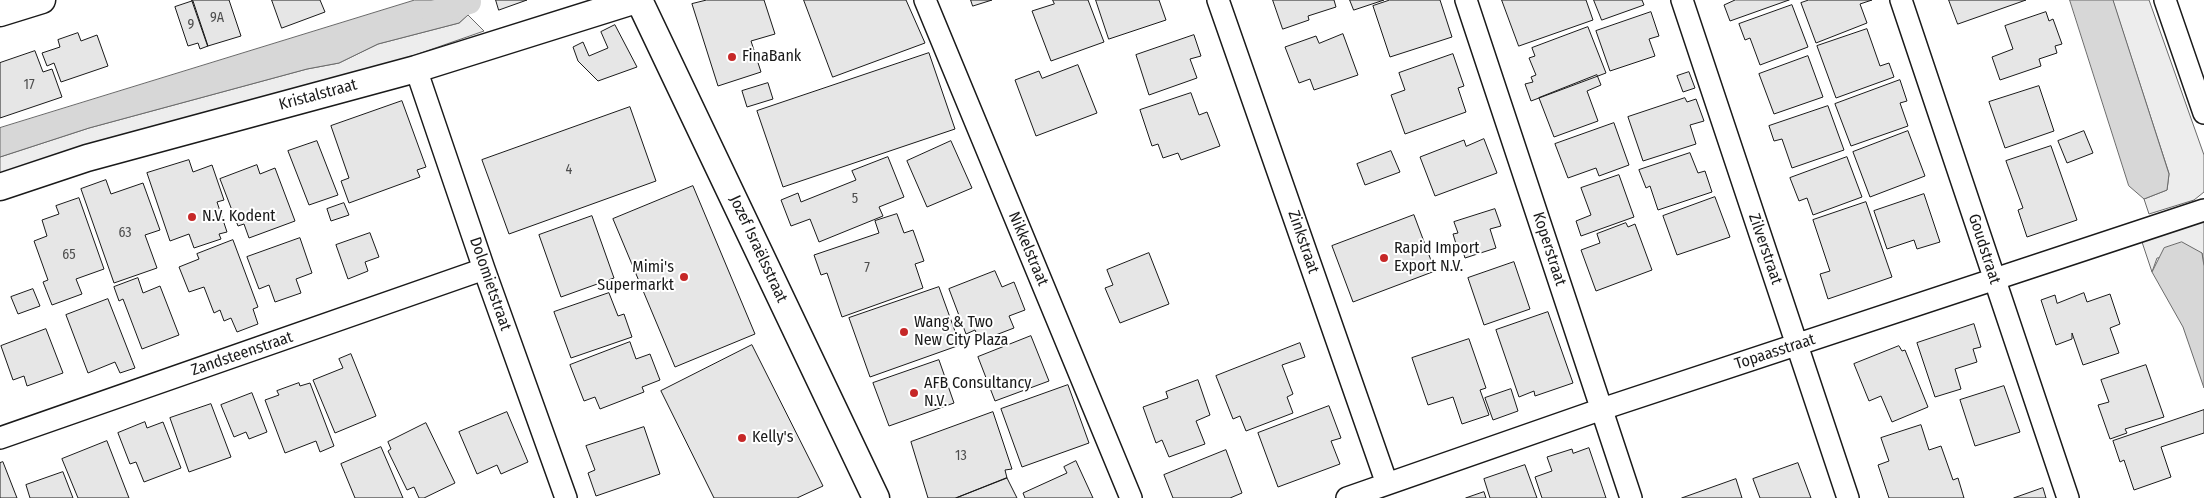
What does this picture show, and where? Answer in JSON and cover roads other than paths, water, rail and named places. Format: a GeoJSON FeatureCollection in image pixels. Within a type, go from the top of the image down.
{"type":"FeatureCollection","features":[{"type":"Feature","properties":{"kind":"street"},"geometry":{"type":"LineString","coordinates":[[0,13],[42,0]]}},
{"type":"Feature","properties":{"kind":"street","name":"Kristalstraat"},"geometry":{"type":"LineString","coordinates":[[0,187],[87,158],[416,69],[636,0]]}},
{"type":"Feature","properties":{"kind":"street","name":"Jozef Israëlsstraat"},"geometry":{"type":"LineString","coordinates":[[640,0],[876,498]]}},
{"type":"Feature","properties":{"kind":"street","name":"Nikkelstraat"},"geometry":{"type":"LineString","coordinates":[[925,0],[1132,498]]}},
{"type":"Feature","properties":{"kind":"street","name":"Zinkstraat"},"geometry":{"type":"LineString","coordinates":[[1218,0],[1387,484]]}},
{"type":"Feature","properties":{"kind":"street","name":"Koperstraat"},"geometry":{"type":"LineString","coordinates":[[1466,0],[1631,498]]}},
{"type":"Feature","properties":{"kind":"street","name":"Zilverstraat"},"geometry":{"type":"LineString","coordinates":[[1682,0],[1848,498]]}},
{"type":"Feature","properties":{"kind":"street","name":"Goudstraat"},"geometry":{"type":"LineString","coordinates":[[1901,0],[2068,498]]}},
{"type":"Feature","properties":{"kind":"street"},"geometry":{"type":"LineString","coordinates":[[2165,0],[2204,113]]}},
{"type":"Feature","properties":{"kind":"street","name":"Dolomietstraat"},"geometry":{"type":"LineString","coordinates":[[416,69],[562,497]]}},
{"type":"Feature","properties":{"kind":"street","name":"Topaasstraat"},"geometry":{"type":"LineString","coordinates":[[1347,498],[1602,409],[2204,210]]}},
{"type":"Feature","properties":{"kind":"street","name":"Zandsteenstraat"},"geometry":{"type":"LineString","coordinates":[[0,438],[484,269]]}},
{"type":"Feature","properties":{"kind":"waterway"},"geometry":{"type":"LineString","coordinates":[[433,13],[469,2]]}},
{"type":"Feature","properties":{"kind":"place","name":"FinaBank"},"geometry":{"type":"Point","coordinates":[732,57]}},
{"type":"Feature","properties":{"kind":"place","name":"N.V. Kodent"},"geometry":{"type":"Point","coordinates":[192,217]}},
{"type":"Feature","properties":{"kind":"place","name":"Rapid Import Export N.V."},"geometry":{"type":"Point","coordinates":[1384,258]}},
{"type":"Feature","properties":{"kind":"place","name":"Mimi's Supermarkt"},"geometry":{"type":"Point","coordinates":[684,277]}},
{"type":"Feature","properties":{"kind":"place","name":"Wang & Two New City Plaza"},"geometry":{"type":"Point","coordinates":[904,332]}},
{"type":"Feature","properties":{"kind":"place","name":"AFB Consultancy N.V."},"geometry":{"type":"Point","coordinates":[914,393]}},
{"type":"Feature","properties":{"kind":"place","name":"Kelly's"},"geometry":{"type":"Point","coordinates":[742,438]}}]}
